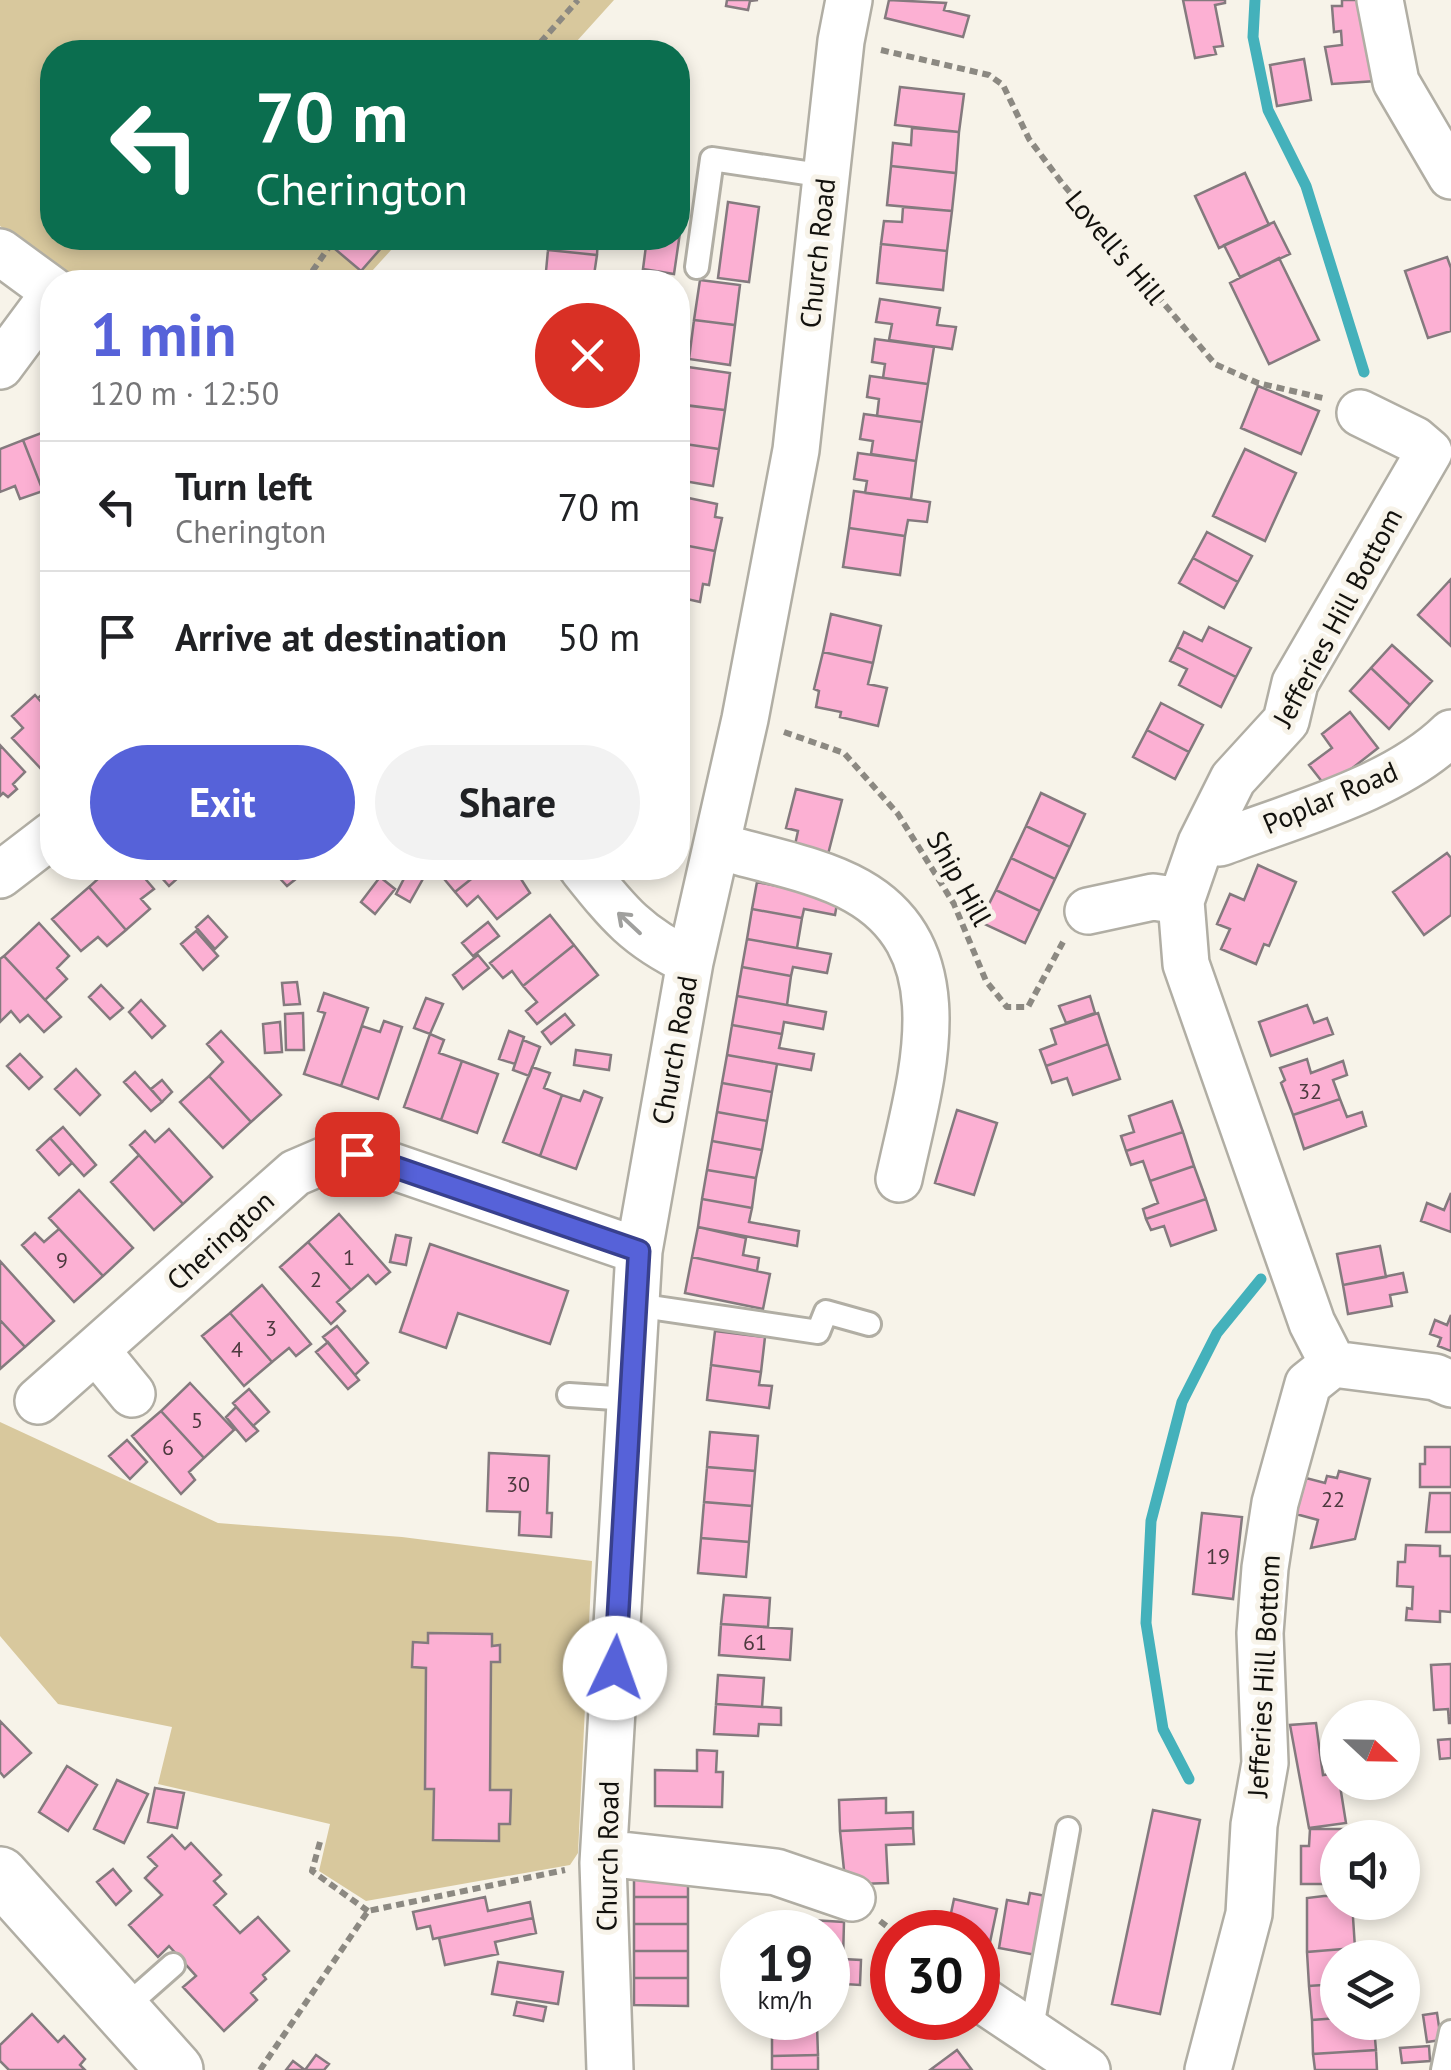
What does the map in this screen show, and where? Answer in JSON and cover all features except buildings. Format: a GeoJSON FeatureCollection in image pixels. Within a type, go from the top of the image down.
{"type":"FeatureCollection","features":[{"type":"Feature","properties":{"kind":"street"},"geometry":{"type":"LineString","coordinates":[[1380,0],[1396,82],[1451,176]]}},
{"type":"Feature","properties":{"kind":"street","name":"Church Road"},"geometry":{"type":"LineString","coordinates":[[610,2070],[604,1858],[639,1251],[690,962],[745,719],[796,450],[845,20]]}},
{"type":"Feature","properties":{"kind":"street"},"geometry":{"type":"LineString","coordinates":[[0,252],[40,284]]}},
{"type":"Feature","properties":{"kind":"street"},"geometry":{"type":"LineString","coordinates":[[0,366],[40,310]]}},
{"type":"Feature","properties":{"kind":"street","name":"Jefferies Hill Bottom"},"geometry":{"type":"LineString","coordinates":[[1208,2070],[1249,1914],[1254,1825],[1264,1763],[1260,1633],[1275,1503],[1308,1384],[1333,1364],[1312,1324],[1186,964],[1181,900],[1200,843],[1232,779],[1286,721],[1294,684],[1429,452],[1415,440],[1360,413]]}},
{"type":"Feature","properties":{"kind":"street","name":"Poplar Road"},"geometry":{"type":"LineString","coordinates":[[1200,843],[1220,843],[1377,782],[1440,744],[1451,733]]}},
{"type":"Feature","properties":{"kind":"street"},"geometry":{"type":"LineString","coordinates":[[0,875],[40,845]]}},
{"type":"Feature","properties":{"kind":"street"},"geometry":{"type":"LineString","coordinates":[[718,846],[859,892],[909,942],[919,964],[928,1026],[899,1180]]}},
{"type":"Feature","properties":{"kind":"street"},"geometry":{"type":"LineString","coordinates":[[591,880],[623,920],[654,944],[690,962]]}},
{"type":"Feature","properties":{"kind":"street"},"geometry":{"type":"LineString","coordinates":[[1088,910],[1152,897],[1181,900]]}},
{"type":"Feature","properties":{"kind":"street","name":"Cherington"},"geometry":{"type":"LineString","coordinates":[[38,1401],[295,1173],[330,1158],[357,1154],[639,1251]]}},
{"type":"Feature","properties":{"kind":"street"},"geometry":{"type":"LineString","coordinates":[[96,1350],[132,1394]]}},
{"type":"Feature","properties":{"kind":"street"},"geometry":{"type":"LineString","coordinates":[[1333,1364],[1435,1377],[1451,1384]]}},
{"type":"Feature","properties":{"kind":"street"},"geometry":{"type":"LineString","coordinates":[[604,1858],[776,1872],[852,1898]]}},
{"type":"Feature","properties":{"kind":"street"},"geometry":{"type":"LineString","coordinates":[[0,1876],[175,2070]]}},
{"type":"Feature","properties":{"kind":"street"},"geometry":{"type":"LineString","coordinates":[[1000,2013],[1087,2070]]}},
{"type":"Feature","properties":{"kind":"lane"},"geometry":{"type":"LineString","coordinates":[[696,267],[712,159],[826,176]]}},
{"type":"Feature","properties":{"kind":"lane"},"geometry":{"type":"LineString","coordinates":[[636,1305],[818,1332],[826,1312],[869,1324]]}},
{"type":"Feature","properties":{"kind":"lane"},"geometry":{"type":"LineString","coordinates":[[569,1395],[630,1399]]}},
{"type":"Feature","properties":{"kind":"lane"},"geometry":{"type":"LineString","coordinates":[[1031,2033],[1068,1829]]}},
{"type":"Feature","properties":{"kind":"lane"},"geometry":{"type":"LineString","coordinates":[[122,2010],[173,1964]]}},
{"type":"Feature","properties":{"kind":"lane"},"geometry":{"type":"LineString","coordinates":[[1444,2070],[1451,2032]]}},
{"type":"Feature","properties":{"kind":"path"},"geometry":{"type":"LineString","coordinates":[[543,40],[578,0]]}},
{"type":"Feature","properties":{"kind":"path","name":"Lovell's Hill"},"geometry":{"type":"LineString","coordinates":[[845,20],[989,75],[1003,84],[1029,139],[1062,183],[1216,364],[1236,375],[1323,398],[1360,413]]}},
{"type":"Feature","properties":{"kind":"path","name":"Ship Hill"},"geometry":{"type":"LineString","coordinates":[[745,719],[844,753],[898,814],[954,904],[986,981],[1007,1007],[1028,1007],[1050,960],[1088,910]]}},
{"type":"Feature","properties":{"kind":"path"},"geometry":{"type":"LineString","coordinates":[[320,1842],[312,1871],[368,1910]]}},
{"type":"Feature","properties":{"kind":"path"},"geometry":{"type":"LineString","coordinates":[[260,2070],[368,1910],[604,1858]]}},
{"type":"Feature","properties":{"kind":"shaded area"},"geometry":{"type":"Polygon","coordinates":[[[0,0],[614,0],[578,40],[40,40],[40,250],[391,250],[373,270],[57,270],[0,226],[0,0]]]}},
{"type":"Feature","properties":{"kind":"shaded area"},"geometry":{"type":"Polygon","coordinates":[[[0,1422],[218,1523],[402,1537],[592,1561],[578,1853],[570,1865],[366,1901],[319,1871],[330,1824],[158,1784],[172,1727],[58,1704],[0,1636],[0,1422]]]}},
{"type":"Feature","properties":{"kind":"waterway"},"geometry":{"type":"LineString","coordinates":[[1255,0],[1253,37],[1268,110],[1306,186],[1364,372]]}},
{"type":"Feature","properties":{"kind":"waterway"},"geometry":{"type":"LineString","coordinates":[[1189,1779],[1163,1729],[1146,1623],[1151,1521],[1182,1402],[1217,1333],[1261,1279]]}},
{"type":"Feature","properties":{"kind":"route"},"geometry":{"type":"LineString","coordinates":[[357,1154],[639,1251],[615,1668]]}}]}
